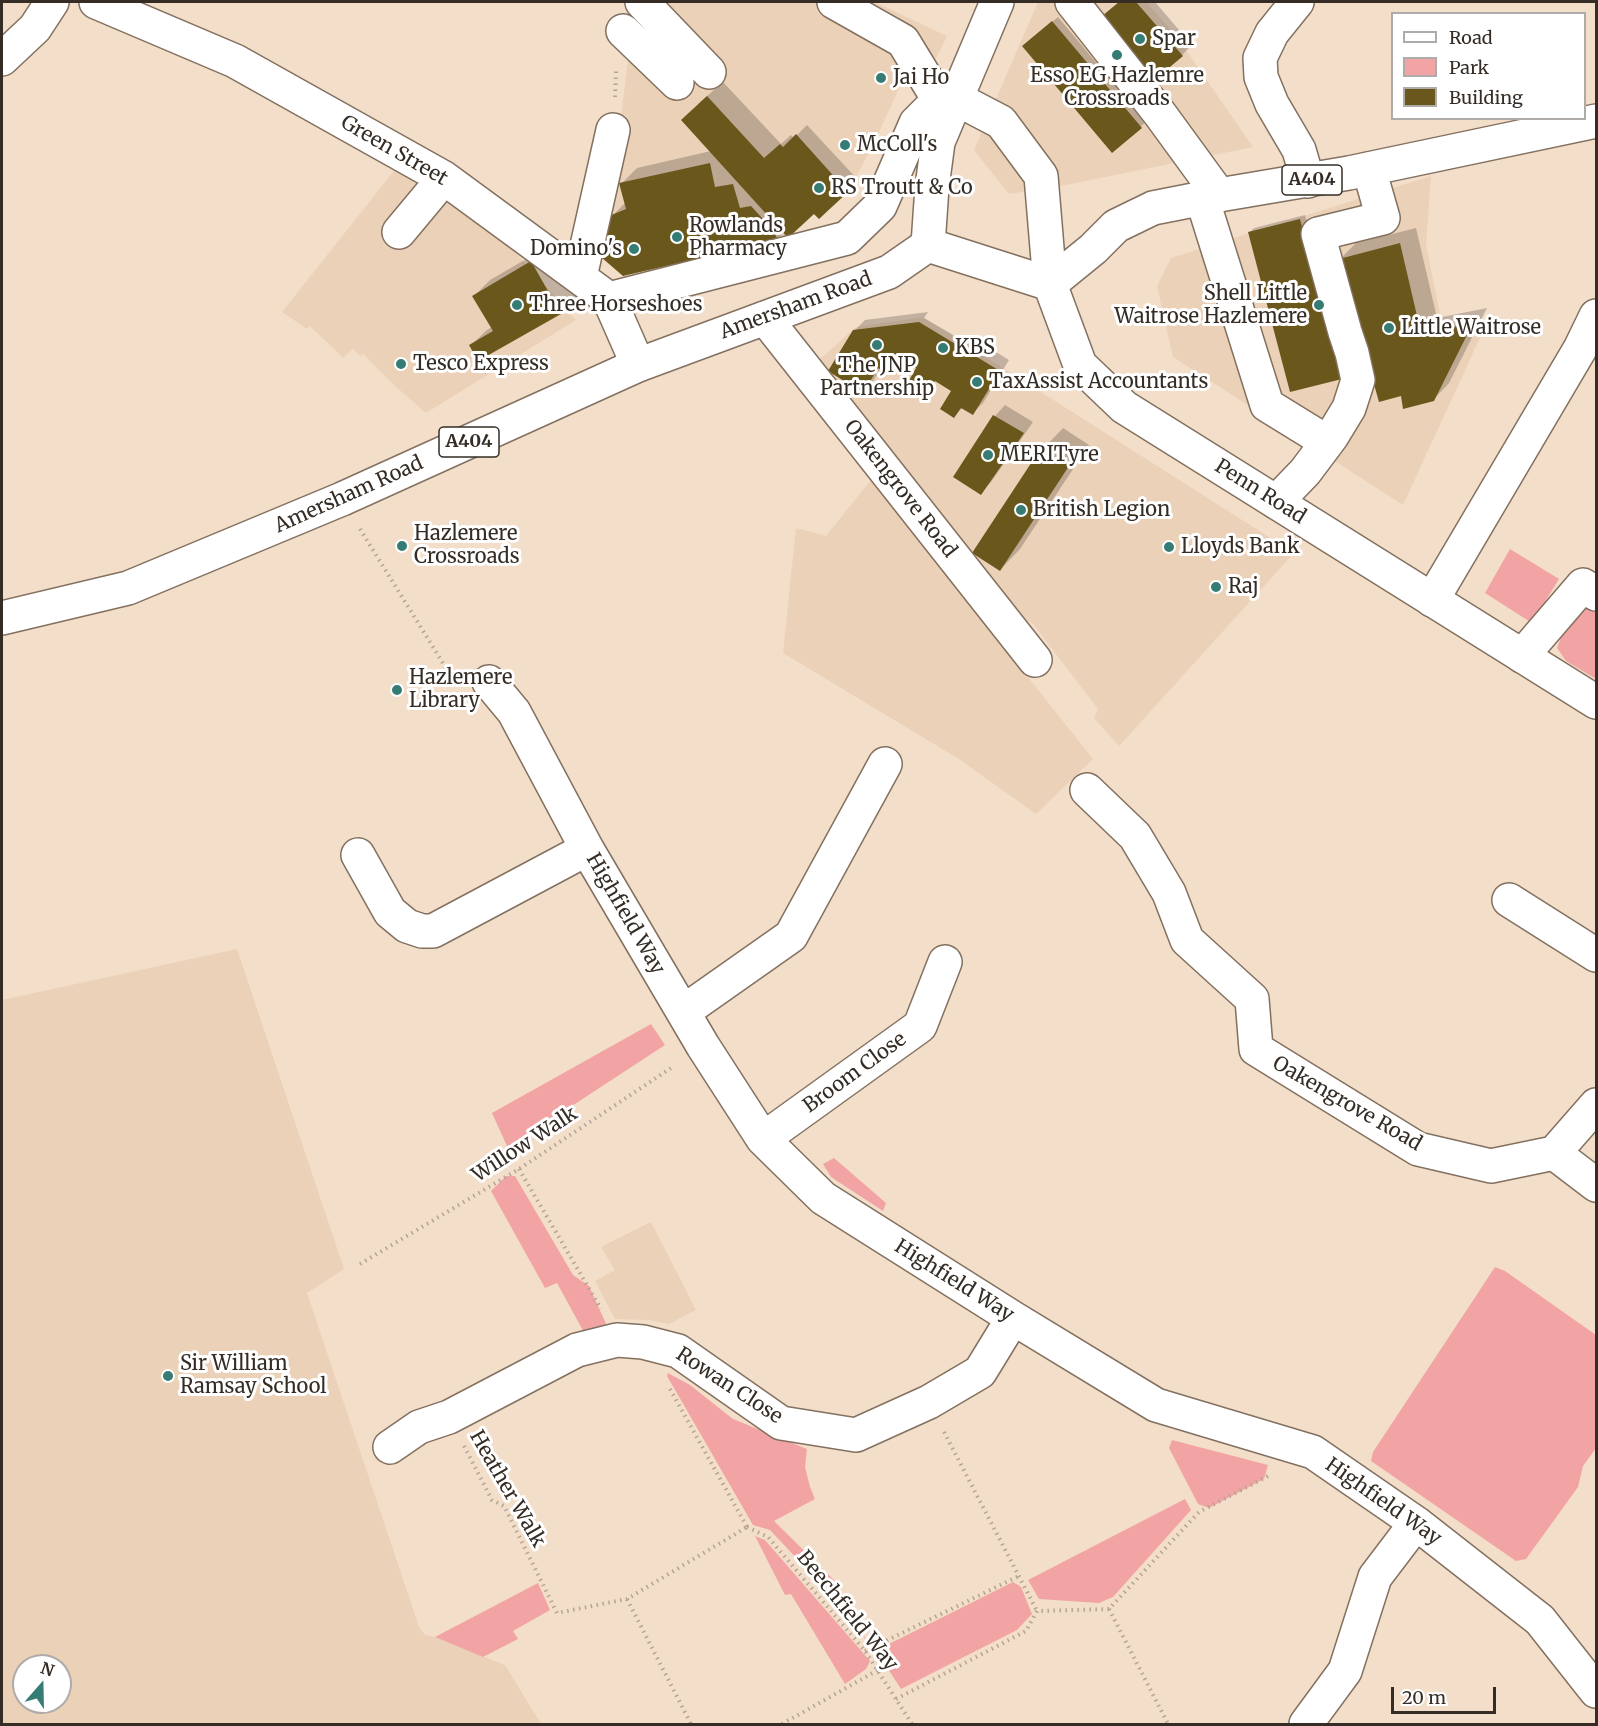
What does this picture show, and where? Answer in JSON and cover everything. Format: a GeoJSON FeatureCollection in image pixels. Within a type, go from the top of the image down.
{"type":"FeatureCollection","features":[{"type":"Feature","properties":{"kind":"street"},"geometry":{"type":"LineString","coordinates":[[2,59],[35,28],[52,2]]}},
{"type":"Feature","properties":{"kind":"street","name":"Green Street"},"geometry":{"type":"LineString","coordinates":[[96,2],[235,61],[444,178],[609,299],[638,364]]}},
{"type":"Feature","properties":{"kind":"street"},"geometry":{"type":"LineString","coordinates":[[676,83],[621,36],[641,2],[709,72]]}},
{"type":"Feature","properties":{"kind":"street"},"geometry":{"type":"LineString","coordinates":[[834,2],[903,40],[947,99]]}},
{"type":"Feature","properties":{"kind":"street"},"geometry":{"type":"LineString","coordinates":[[997,2],[947,99],[932,187],[928,245],[1050,284]]}},
{"type":"Feature","properties":{"kind":"street"},"geometry":{"type":"LineString","coordinates":[[1072,2],[1160,114],[1210,196],[1267,405],[1327,442]]}},
{"type":"Feature","properties":{"kind":"street"},"geometry":{"type":"LineString","coordinates":[[1297,2],[1272,33],[1260,58],[1261,77],[1272,104],[1299,150],[1308,181]]}},
{"type":"Feature","properties":{"kind":"street"},"geometry":{"type":"LineString","coordinates":[[609,299],[847,238],[880,206],[916,123],[947,99]]}},
{"type":"Feature","properties":{"kind":"street","name":"Penn Road"},"geometry":{"type":"LineString","coordinates":[[947,99],[1001,122],[1041,176],[1050,284],[1080,365],[1124,407],[1596,702]]}},
{"type":"Feature","properties":{"kind":"street","name":"A404"},"geometry":{"type":"LineString","coordinates":[[1050,284],[1093,249],[1116,226],[1153,208],[1210,196],[1308,181],[1596,121]]}},
{"type":"Feature","properties":{"kind":"street"},"geometry":{"type":"LineString","coordinates":[[580,277],[613,130]]}},
{"type":"Feature","properties":{"kind":"street"},"geometry":{"type":"LineString","coordinates":[[1276,502],[1305,472],[1327,442],[1349,408],[1358,380],[1318,234],[1383,218],[1369,169]]}},
{"type":"Feature","properties":{"kind":"street"},"geometry":{"type":"LineString","coordinates":[[399,232],[444,178]]}},
{"type":"Feature","properties":{"kind":"street","name":"Amersham Road"},"geometry":{"type":"LineString","coordinates":[[2,618],[128,588],[342,499],[638,364],[889,272],[928,245]]}},
{"type":"Feature","properties":{"kind":"street"},"geometry":{"type":"LineString","coordinates":[[1432,600],[1580,349],[1596,316]]}},
{"type":"Feature","properties":{"kind":"street","name":"Oakengrove Road"},"geometry":{"type":"LineString","coordinates":[[765,318],[1035,660]]}},
{"type":"Feature","properties":{"kind":"street"},"geometry":{"type":"LineString","coordinates":[[1522,656],[1583,585],[1596,594]]}},
{"type":"Feature","properties":{"kind":"street","name":"Highfield Way"},"geometry":{"type":"LineString","coordinates":[[489,682],[514,712],[587,849],[703,1046],[763,1139],[823,1198],[1012,1318],[1156,1405],[1313,1452],[1416,1523],[1540,1620],[1596,1691]]}},
{"type":"Feature","properties":{"kind":"street"},"geometry":{"type":"LineString","coordinates":[[683,1012],[790,936],[885,764]]}},
{"type":"Feature","properties":{"kind":"street","name":"Oakengrove Road"},"geometry":{"type":"LineString","coordinates":[[1087,790],[1135,836],[1169,893],[1187,940],[1252,999],[1256,1049],[1418,1149],[1491,1166],[1554,1153]]}},
{"type":"Feature","properties":{"kind":"street"},"geometry":{"type":"LineString","coordinates":[[358,855],[390,912],[407,926],[422,931],[433,931],[587,849]]}},
{"type":"Feature","properties":{"kind":"street"},"geometry":{"type":"LineString","coordinates":[[1509,900],[1596,955]]}},
{"type":"Feature","properties":{"kind":"street","name":"Broom Close"},"geometry":{"type":"LineString","coordinates":[[763,1139],[920,1026],[945,962]]}},
{"type":"Feature","properties":{"kind":"street"},"geometry":{"type":"LineString","coordinates":[[1596,1105],[1554,1153],[1596,1185]]}},
{"type":"Feature","properties":{"kind":"street","name":"Rowan Close"},"geometry":{"type":"LineString","coordinates":[[390,1447],[419,1427],[449,1417],[578,1350],[617,1340],[643,1342],[678,1350],[781,1423],[856,1435],[929,1402],[980,1371],[1012,1318]]}},
{"type":"Feature","properties":{"kind":"street"},"geometry":{"type":"LineString","coordinates":[[1305,1725],[1345,1671],[1375,1577],[1416,1523]]}},
{"type":"Feature","properties":{"kind":"path"},"geometry":{"type":"LineString","coordinates":[[613,130],[621,36]]}},
{"type":"Feature","properties":{"kind":"path"},"geometry":{"type":"LineString","coordinates":[[342,499],[460,691],[489,682]]}},
{"type":"Feature","properties":{"kind":"path","name":"Willow Walk"},"geometry":{"type":"LineString","coordinates":[[360,1264],[519,1169],[703,1046]]}},
{"type":"Feature","properties":{"kind":"path"},"geometry":{"type":"LineString","coordinates":[[929,1402],[1037,1611]]}},
{"type":"Feature","properties":{"kind":"path","name":"Heather Walk"},"geometry":{"type":"LineString","coordinates":[[449,1417],[492,1500],[504,1506],[557,1613],[627,1599],[747,1527]]}},
{"type":"Feature","properties":{"kind":"path"},"geometry":{"type":"LineString","coordinates":[[1037,1611],[1108,1609],[1199,1512],[1313,1452]]}},
{"type":"Feature","properties":{"kind":"path","name":"Beechfield Way"},"geometry":{"type":"LineString","coordinates":[[747,1527],[768,1537],[865,1651],[912,1725]]}},
{"type":"Feature","properties":{"kind":"path"},"geometry":{"type":"LineString","coordinates":[[865,1651],[1018,1576]]}},
{"type":"Feature","properties":{"kind":"path"},"geometry":{"type":"LineString","coordinates":[[627,1599],[691,1725]]}},
{"type":"Feature","properties":{"kind":"path"},"geometry":{"type":"LineString","coordinates":[[1108,1609],[1168,1725]]}},
{"type":"Feature","properties":{"kind":"path"},"geometry":{"type":"LineString","coordinates":[[896,1699],[1026,1631],[1037,1611]]}},
{"type":"Feature","properties":{"kind":"path"},"geometry":{"type":"LineString","coordinates":[[782,1725],[878,1670]]}},
{"type":"Feature","properties":{"kind":"shaded area"},"geometry":{"type":"Polygon","coordinates":[[[661,2],[875,2],[947,36],[937,57],[900,86],[848,192],[819,219],[814,214],[788,238],[623,276],[601,257],[609,216],[629,52],[661,2]]]}},
{"type":"Feature","properties":{"kind":"shaded area"},"geometry":{"type":"Polygon","coordinates":[[[1038,2],[1146,2],[1174,33],[1253,147],[1061,186],[1009,194],[974,150],[1038,2]]]}},
{"type":"Feature","properties":{"kind":"shaded area"},"geometry":{"type":"Polygon","coordinates":[[[397,167],[509,245],[576,320],[426,413],[363,354],[361,356],[353,349],[343,358],[310,326],[307,329],[282,312],[397,167]]]}},
{"type":"Feature","properties":{"kind":"shaded area"},"geometry":{"type":"Polygon","coordinates":[[[1431,176],[1426,245],[1444,334],[1485,327],[1403,505],[1173,357],[1157,286],[1171,258],[1431,176]]]}},
{"type":"Feature","properties":{"kind":"shaded area"},"geometry":{"type":"Polygon","coordinates":[[[923,317],[1294,553],[1119,746],[1094,718],[1098,709],[1033,624],[997,602],[820,359],[856,327],[923,317]]]}},
{"type":"Feature","properties":{"kind":"shaded area"},"geometry":{"type":"Polygon","coordinates":[[[871,480],[1093,759],[1036,814],[959,759],[783,653],[796,528],[826,536],[871,480]]]}},
{"type":"Feature","properties":{"kind":"shaded area","name":"Sir William Ramsay School"},"geometry":{"type":"Polygon","coordinates":[[[237,949],[344,1269],[307,1293],[419,1627],[425,1635],[505,1665],[541,1724],[2,1724],[2,1000],[237,949]]]}},
{"type":"Feature","properties":{"kind":"shaded area"},"geometry":{"type":"Polygon","coordinates":[[[651,1222],[696,1310],[669,1324],[649,1320],[615,1319],[595,1281],[615,1270],[601,1247],[651,1222]]]}},
{"type":"Feature","properties":{"kind":"green space"},"geometry":{"type":"Polygon","coordinates":[[[1510,549],[1559,579],[1532,623],[1485,593],[1510,549]]]}},
{"type":"Feature","properties":{"kind":"green space"},"geometry":{"type":"Polygon","coordinates":[[[1596,605],[1596,679],[1566,661],[1557,648],[1564,629],[1577,611],[1596,605]]]}},
{"type":"Feature","properties":{"kind":"green space"},"geometry":{"type":"Polygon","coordinates":[[[651,1024],[665,1045],[526,1136],[511,1155],[492,1113],[651,1024]]]}},
{"type":"Feature","properties":{"kind":"green space"},"geometry":{"type":"Polygon","coordinates":[[[834,1158],[886,1203],[883,1211],[831,1177],[823,1164],[834,1158]]]}},
{"type":"Feature","properties":{"kind":"green space"},"geometry":{"type":"Polygon","coordinates":[[[506,1176],[515,1176],[573,1275],[589,1286],[607,1326],[586,1336],[557,1283],[545,1288],[491,1191],[506,1176]]]}},
{"type":"Feature","properties":{"kind":"green space"},"geometry":{"type":"Polygon","coordinates":[[[1495,1267],[1505,1271],[1596,1335],[1596,1448],[1583,1466],[1578,1487],[1526,1559],[1516,1561],[1371,1461],[1373,1452],[1495,1267]]]}},
{"type":"Feature","properties":{"kind":"green space"},"geometry":{"type":"Polygon","coordinates":[[[668,1373],[690,1385],[733,1419],[807,1449],[805,1467],[815,1499],[774,1521],[839,1585],[866,1640],[828,1592],[770,1530],[753,1525],[667,1376],[668,1373]]]}},
{"type":"Feature","properties":{"kind":"green space"},"geometry":{"type":"Polygon","coordinates":[[[1172,1440],[1268,1465],[1264,1479],[1209,1508],[1198,1504],[1169,1448],[1172,1440]]]}},
{"type":"Feature","properties":{"kind":"green space"},"geometry":{"type":"Polygon","coordinates":[[[1185,1499],[1191,1510],[1113,1597],[1099,1603],[1039,1599],[1028,1580],[1185,1499]]]}},
{"type":"Feature","properties":{"kind":"green space"},"geometry":{"type":"Polygon","coordinates":[[[755,1536],[765,1540],[870,1661],[866,1669],[845,1684],[791,1594],[785,1595],[755,1536]]]}},
{"type":"Feature","properties":{"kind":"green space"},"geometry":{"type":"Polygon","coordinates":[[[1013,1582],[1021,1587],[1032,1614],[1017,1630],[901,1689],[879,1655],[887,1645],[1013,1582]]]}},
{"type":"Feature","properties":{"kind":"green space"},"geometry":{"type":"Polygon","coordinates":[[[538,1583],[550,1610],[513,1631],[518,1639],[483,1657],[435,1637],[538,1583]]]}},
{"type":"Feature","properties":{"kind":"building","name":"Spar"},"geometry":{"type":"Polygon","coordinates":[[[1119,2],[1136,2],[1183,56],[1151,83],[1096,21],[1119,2]]]}},
{"type":"Feature","properties":{"kind":"building"},"geometry":{"type":"Polygon","coordinates":[[[1052,21],[1142,128],[1112,153],[1022,46],[1052,21]]]}},
{"type":"Feature","properties":{"kind":"building"},"geometry":{"type":"Polygon","coordinates":[[[707,96],[764,158],[780,144],[783,147],[796,134],[848,192],[819,219],[814,214],[788,238],[681,120],[707,96]]]}},
{"type":"Feature","properties":{"kind":"building"},"geometry":{"type":"Polygon","coordinates":[[[710,163],[715,187],[733,184],[740,208],[751,206],[772,229],[778,240],[623,276],[601,257],[609,216],[626,209],[619,183],[710,163]]]}},
{"type":"Feature","properties":{"kind":"building"},"geometry":{"type":"Polygon","coordinates":[[[1300,219],[1342,379],[1290,392],[1248,232],[1300,219]]]}},
{"type":"Feature","properties":{"kind":"building","name":"Little Waitrose"},"geometry":{"type":"Polygon","coordinates":[[[1400,243],[1421,333],[1473,323],[1434,401],[1403,409],[1401,396],[1379,402],[1339,259],[1400,243]]]}},
{"type":"Feature","properties":{"kind":"building","name":"Three Horseshoes"},"geometry":{"type":"Polygon","coordinates":[[[531,261],[561,314],[478,361],[469,345],[493,331],[472,296],[531,261]]]}},
{"type":"Feature","properties":{"kind":"building"},"geometry":{"type":"Polygon","coordinates":[[[919,322],[1000,371],[973,415],[961,408],[954,418],[940,409],[951,391],[935,381],[926,396],[907,384],[916,368],[898,357],[888,374],[878,368],[863,393],[828,371],[853,330],[919,322]]]}},
{"type":"Feature","properties":{"kind":"building","name":"MERITyre"},"geometry":{"type":"Polygon","coordinates":[[[993,415],[1024,433],[981,495],[953,477],[993,415]]]}},
{"type":"Feature","properties":{"kind":"building","name":"British Legion"},"geometry":{"type":"Polygon","coordinates":[[[1041,448],[1069,466],[1000,571],[972,553],[1041,448]]]}},
{"type":"Feature","properties":{"kind":"place","name":"Spar"},"geometry":{"type":"Point","coordinates":[1140,39]}},
{"type":"Feature","properties":{"kind":"place","name":"Esso EG Hazlemre Crossroads"},"geometry":{"type":"Point","coordinates":[1117,55]}},
{"type":"Feature","properties":{"kind":"place","name":"Jai Ho"},"geometry":{"type":"Point","coordinates":[881,78]}},
{"type":"Feature","properties":{"kind":"place","name":"McColl's"},"geometry":{"type":"Point","coordinates":[845,145]}},
{"type":"Feature","properties":{"kind":"place","name":"RS Troutt & Co"},"geometry":{"type":"Point","coordinates":[819,188]}},
{"type":"Feature","properties":{"kind":"place","name":"Rowlands Pharmacy"},"geometry":{"type":"Point","coordinates":[677,237]}},
{"type":"Feature","properties":{"kind":"place","name":"Domino's"},"geometry":{"type":"Point","coordinates":[634,249]}},
{"type":"Feature","properties":{"kind":"place","name":"Three Horseshoes"},"geometry":{"type":"Point","coordinates":[517,305]}},
{"type":"Feature","properties":{"kind":"place","name":"Shell Little Waitrose Hazlemere"},"geometry":{"type":"Point","coordinates":[1319,305]}},
{"type":"Feature","properties":{"kind":"place","name":"Little Waitrose"},"geometry":{"type":"Point","coordinates":[1389,328]}},
{"type":"Feature","properties":{"kind":"place","name":"The JNP Partnership"},"geometry":{"type":"Point","coordinates":[877,345]}},
{"type":"Feature","properties":{"kind":"place","name":"KBS"},"geometry":{"type":"Point","coordinates":[943,348]}},
{"type":"Feature","properties":{"kind":"place","name":"Tesco Express"},"geometry":{"type":"Point","coordinates":[401,364]}},
{"type":"Feature","properties":{"kind":"place","name":"TaxAssist Accountants"},"geometry":{"type":"Point","coordinates":[977,382]}},
{"type":"Feature","properties":{"kind":"place","name":"MERITyre"},"geometry":{"type":"Point","coordinates":[988,455]}},
{"type":"Feature","properties":{"kind":"place","name":"British Legion"},"geometry":{"type":"Point","coordinates":[1021,510]}},
{"type":"Feature","properties":{"kind":"place","name":"Hazlemere Crossroads"},"geometry":{"type":"Point","coordinates":[402,546]}},
{"type":"Feature","properties":{"kind":"place","name":"Lloyds Bank"},"geometry":{"type":"Point","coordinates":[1169,547]}},
{"type":"Feature","properties":{"kind":"place","name":"Raj"},"geometry":{"type":"Point","coordinates":[1216,587]}},
{"type":"Feature","properties":{"kind":"place","name":"Hazlemere Library"},"geometry":{"type":"Point","coordinates":[397,690]}},
{"type":"Feature","properties":{"kind":"place","name":"Sir William Ramsay School"},"geometry":{"type":"Point","coordinates":[168,1376]}}]}
